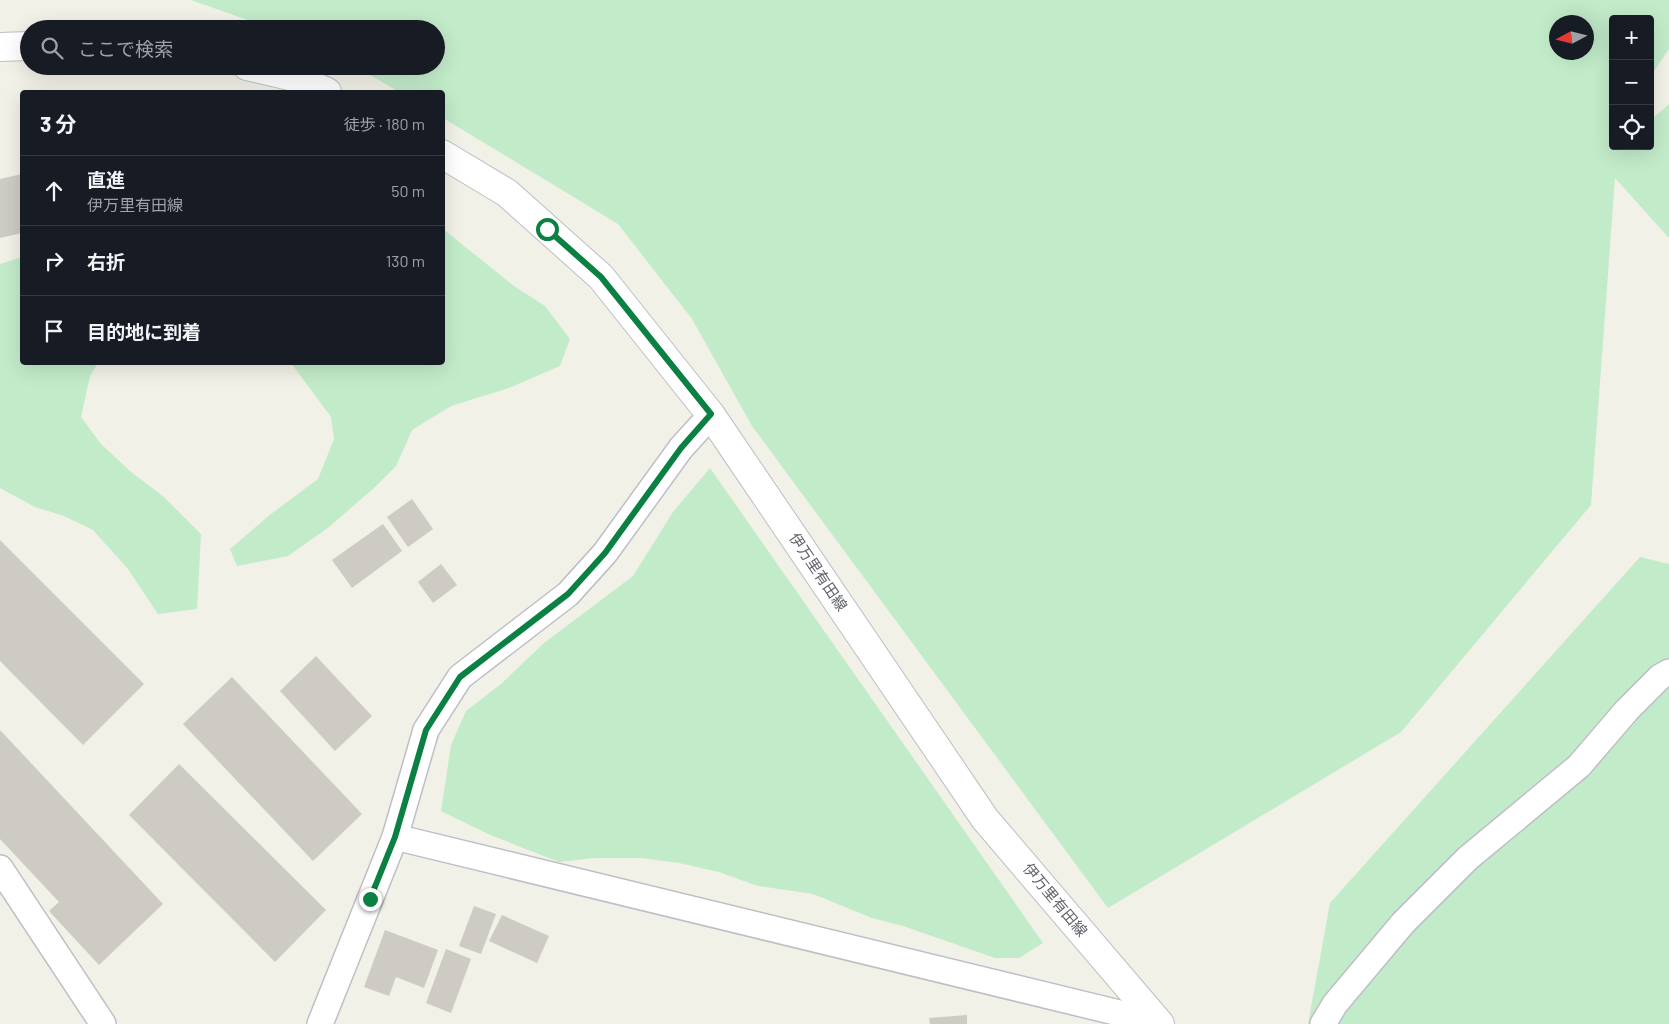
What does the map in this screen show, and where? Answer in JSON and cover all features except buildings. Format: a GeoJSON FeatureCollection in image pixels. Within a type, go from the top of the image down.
{"type":"FeatureCollection","features":[{"type":"Feature","properties":{"kind":"main road"},"geometry":{"type":"LineString","coordinates":[[0,47],[20,46]]}},
{"type":"Feature","properties":{"kind":"main road"},"geometry":{"type":"LineString","coordinates":[[285,75],[323,90]]}},
{"type":"Feature","properties":{"kind":"main road","name":"伊万里有田線"},"geometry":{"type":"LineString","coordinates":[[445,156],[506,193],[601,277],[711,414],[985,819],[1160,1024]]}},
{"type":"Feature","properties":{"kind":"street"},"geometry":{"type":"LineString","coordinates":[[320,1024],[395,837],[426,730],[460,677],[568,594],[605,553],[681,448],[711,414]]}},
{"type":"Feature","properties":{"kind":"street"},"geometry":{"type":"LineString","coordinates":[[1323,1024],[1335,1004],[1403,923],[1468,858],[1579,766],[1627,710],[1660,677],[1669,672]]}},
{"type":"Feature","properties":{"kind":"street"},"geometry":{"type":"LineString","coordinates":[[395,837],[1160,1024]]}},
{"type":"Feature","properties":{"kind":"street"},"geometry":{"type":"LineString","coordinates":[[0,868],[103,1024]]}},
{"type":"Feature","properties":{"kind":"green space"},"geometry":{"type":"Polygon","coordinates":[[[191,0],[1669,0],[1669,49],[1654,71],[1654,15],[1609,15],[1609,150],[1654,150],[1654,117],[1669,104],[1669,238],[1615,178],[1591,505],[1401,732],[1108,908],[752,426],[692,319],[618,224],[445,119],[445,90],[396,90],[370,75],[445,75],[445,20],[248,20],[191,0]]]}},
{"type":"Feature","properties":{"kind":"green space"},"geometry":{"type":"Polygon","coordinates":[[[445,231],[514,286],[545,306],[570,339],[560,366],[509,388],[451,406],[412,430],[396,466],[329,527],[288,556],[237,566],[230,549],[271,514],[318,479],[334,439],[331,417],[292,365],[445,365],[445,231]]]}},
{"type":"Feature","properties":{"kind":"green space"},"geometry":{"type":"Polygon","coordinates":[[[20,258],[20,365],[97,365],[90,376],[81,417],[101,444],[131,472],[164,497],[201,534],[197,609],[158,614],[128,569],[93,530],[64,516],[35,507],[0,488],[0,264],[20,258]]]}},
{"type":"Feature","properties":{"kind":"green space"},"geometry":{"type":"Polygon","coordinates":[[[710,468],[1043,943],[1019,958],[995,958],[903,926],[872,918],[813,894],[758,886],[719,872],[679,863],[641,858],[595,858],[559,862],[488,834],[441,811],[451,745],[466,711],[501,684],[544,643],[633,576],[673,512],[710,468]]]}},
{"type":"Feature","properties":{"kind":"green space"},"geometry":{"type":"Polygon","coordinates":[[[1640,557],[1669,564],[1669,1024],[1308,1024],[1330,903],[1640,557]]]}},
{"type":"Feature","properties":{"kind":"route"},"geometry":{"type":"LineString","coordinates":[[370,899],[395,837],[426,730],[460,677],[568,594],[605,553],[681,448],[711,414],[601,277],[547,229]]}}]}
